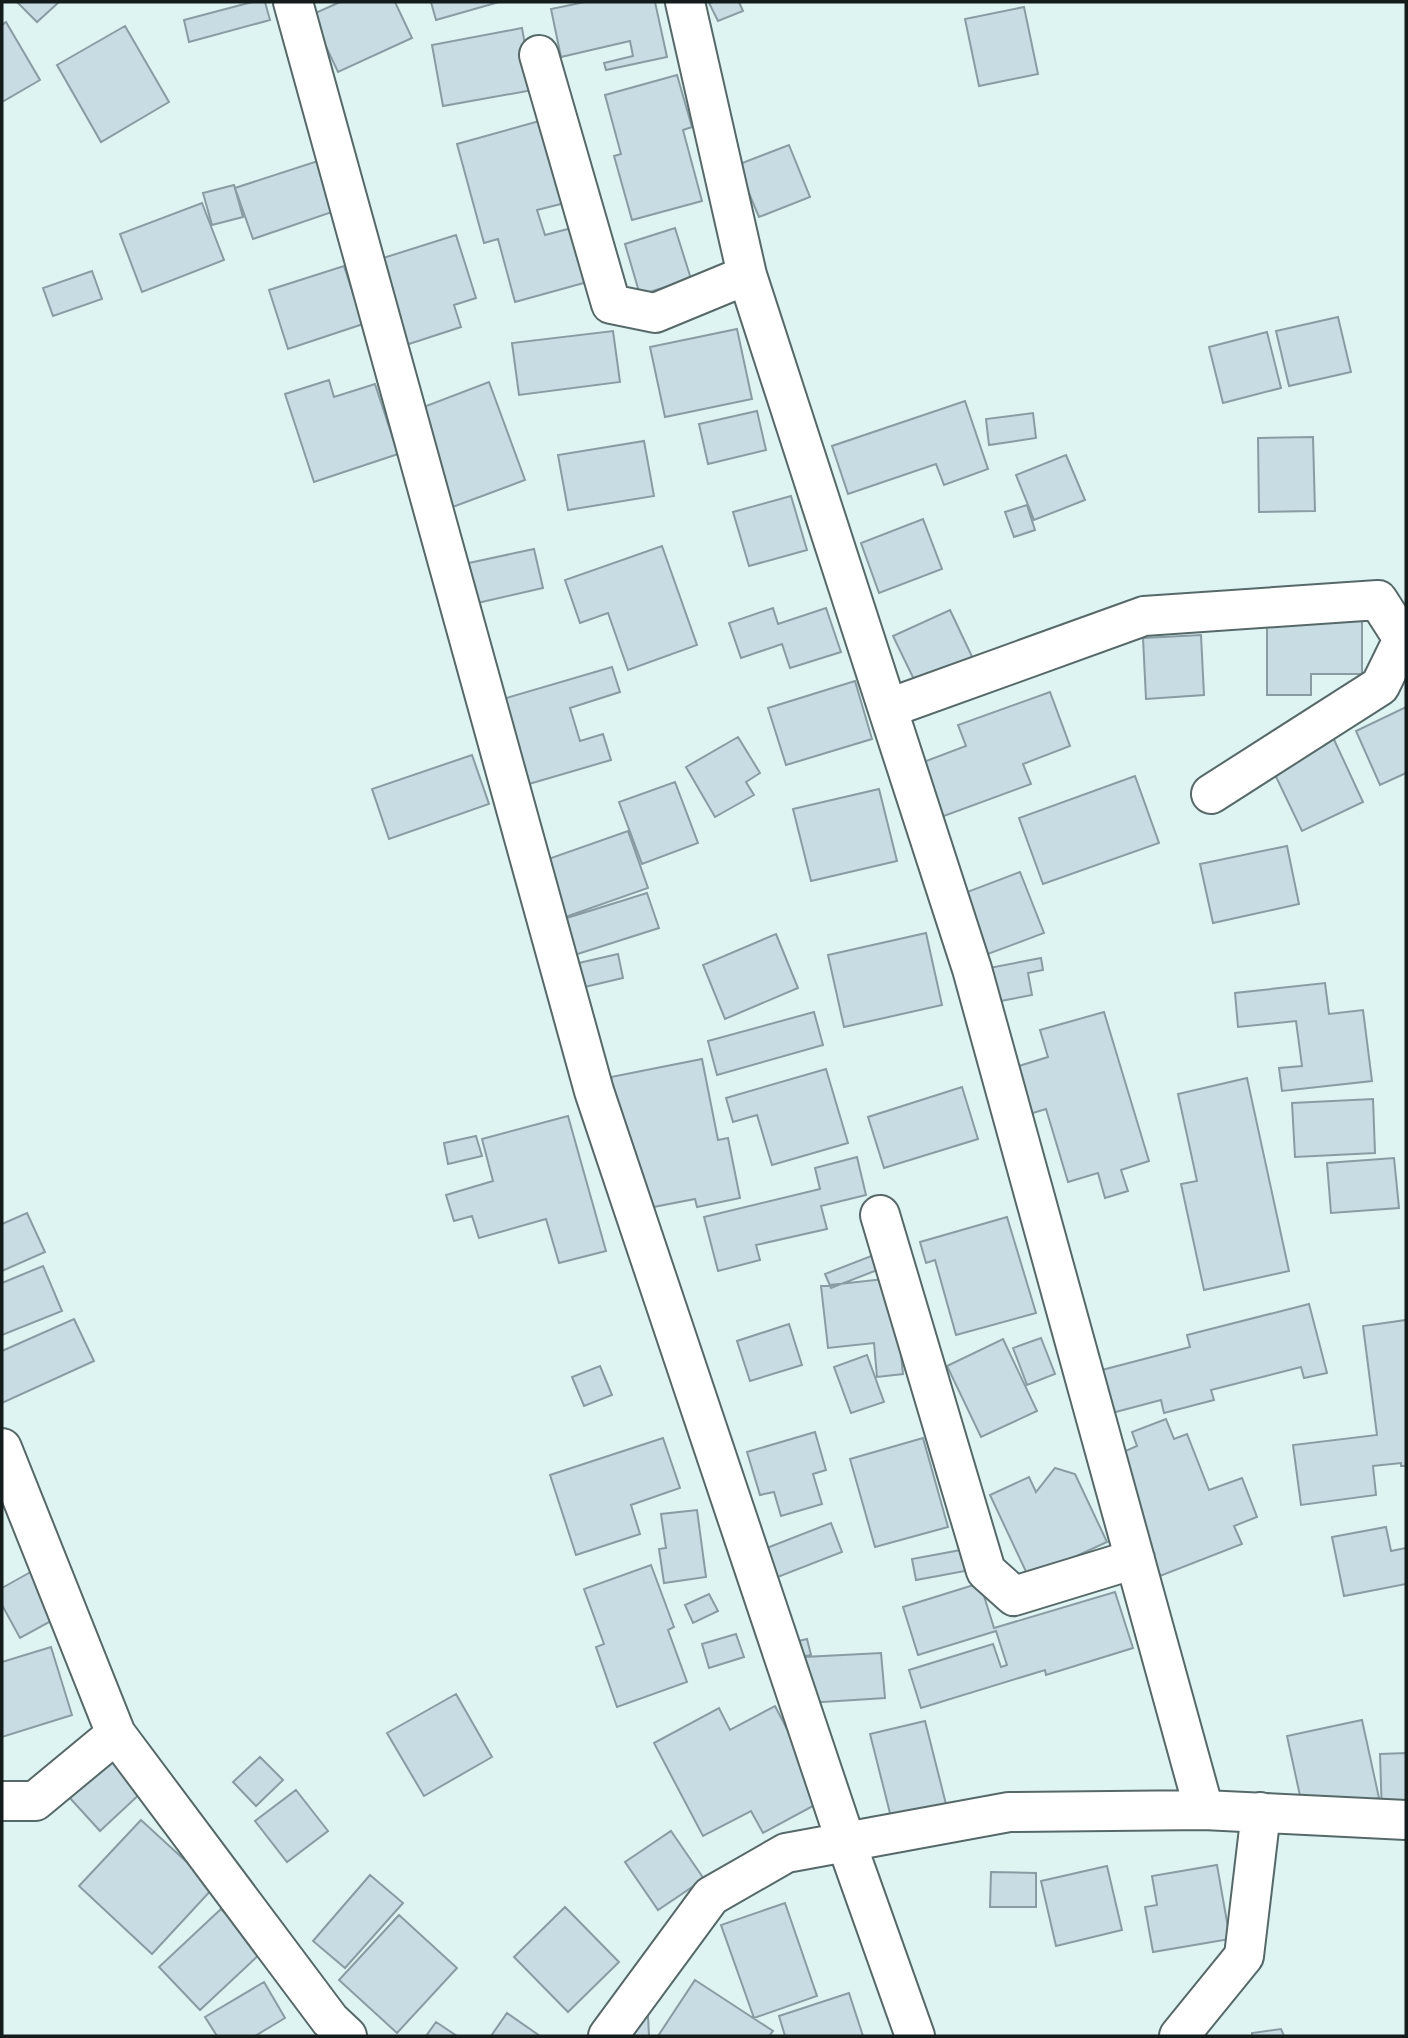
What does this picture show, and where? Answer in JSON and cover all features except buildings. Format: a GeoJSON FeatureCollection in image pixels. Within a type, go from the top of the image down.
{"type":"FeatureCollection","features":[{"type":"Feature","properties":{"kind":"street"},"geometry":{"type":"LineString","coordinates":[[293,2],[594,1091],[846,1842],[915,2036]]}},
{"type":"Feature","properties":{"kind":"street"},"geometry":{"type":"LineString","coordinates":[[685,2],[747,275],[972,968],[1204,1810]]}},
{"type":"Feature","properties":{"kind":"street"},"geometry":{"type":"LineString","coordinates":[[538,55],[611,304],[655,313],[747,275]]}},
{"type":"Feature","properties":{"kind":"street"},"geometry":{"type":"LineString","coordinates":[[889,708],[1144,617],[1378,600],[1403,639],[1380,686],[1211,794]]}},
{"type":"Feature","properties":{"kind":"street"},"geometry":{"type":"LineString","coordinates":[[880,1215],[986,1571],[1014,1596],[1135,1559]]}},
{"type":"Feature","properties":{"kind":"street"},"geometry":{"type":"LineString","coordinates":[[2,1448],[116,1734],[330,2020],[347,2036]]}},
{"type":"Feature","properties":{"kind":"street"},"geometry":{"type":"LineString","coordinates":[[2,1801],[36,1801],[116,1734]]}},
{"type":"Feature","properties":{"kind":"street"},"geometry":{"type":"LineString","coordinates":[[608,2036],[711,1896],[786,1853],[1009,1812],[1204,1810],[1406,1820]]}},
{"type":"Feature","properties":{"kind":"street"},"geometry":{"type":"LineString","coordinates":[[1179,2036],[1244,1956],[1261,1812]]}}]}
